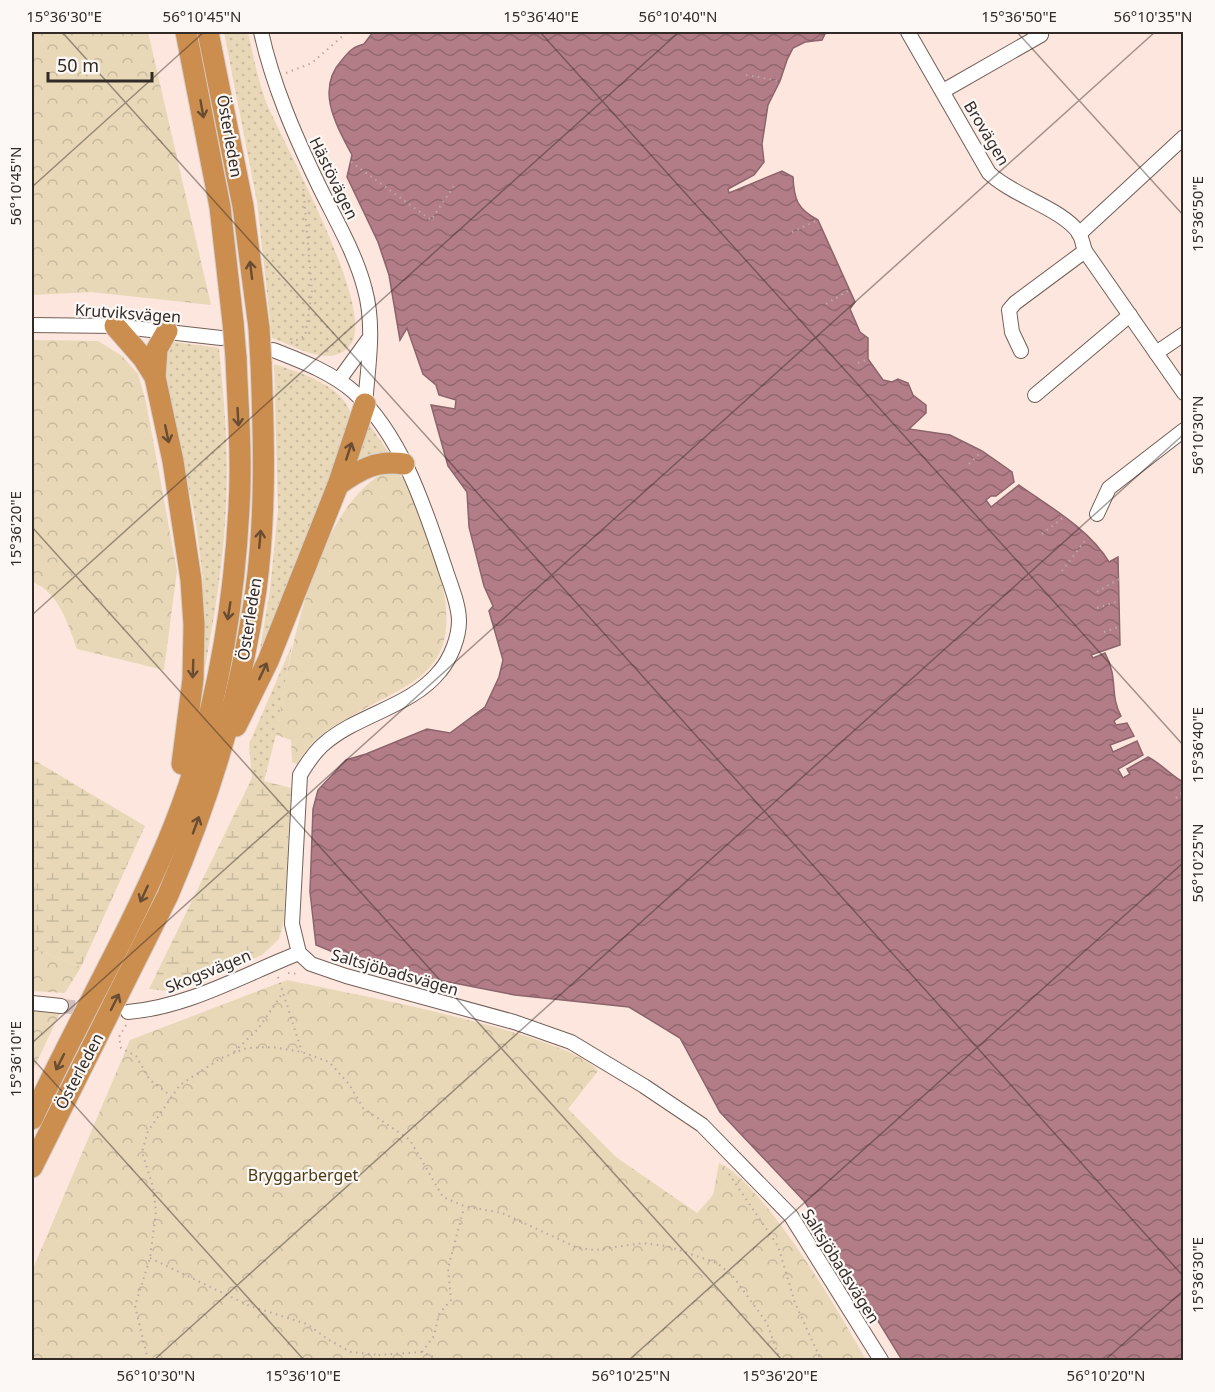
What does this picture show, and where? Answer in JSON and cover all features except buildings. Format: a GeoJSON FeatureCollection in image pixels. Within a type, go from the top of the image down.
{"type":"FeatureCollection","features":[{"type":"Feature","properties":{"kind":"highway","name":"Österleden"},"geometry":{"type":"LineString","coordinates":[[32,1119],[126,934],[168,841],[188,784],[218,681],[233,584],[239,506],[236,358],[227,330],[220,207],[186,32]]}},
{"type":"Feature","properties":{"kind":"highway","name":"Österleden"},"geometry":{"type":"LineString","coordinates":[[32,1167],[168,895],[191,839],[218,761],[239,684],[256,589],[263,498],[267,357],[259,328],[243,206],[221,82],[208,32]]}},
{"type":"Feature","properties":{"kind":"highway"},"geometry":{"type":"LineString","coordinates":[[115,326],[143,358],[155,377]]}},
{"type":"Feature","properties":{"kind":"highway"},"geometry":{"type":"LineString","coordinates":[[167,331],[157,349],[155,377],[173,461],[191,580],[194,625],[188,731],[168,841]]}},
{"type":"Feature","properties":{"kind":"highway"},"geometry":{"type":"LineString","coordinates":[[218,761],[268,661],[338,484],[365,404]]}},
{"type":"Feature","properties":{"kind":"highway"},"geometry":{"type":"LineString","coordinates":[[338,484],[367,466],[390,462],[404,464]]}},
{"type":"Feature","properties":{"kind":"street","name":"Hästövägen"},"geometry":{"type":"LineString","coordinates":[[261,32],[288,120],[341,230],[362,282],[369,319],[365,404]]}},
{"type":"Feature","properties":{"kind":"street","name":"Brovägen"},"geometry":{"type":"LineString","coordinates":[[908,32],[944,91],[989,173],[1004,187],[1066,220],[1079,234]]}},
{"type":"Feature","properties":{"kind":"street"},"geometry":{"type":"LineString","coordinates":[[944,91],[1041,34]]}},
{"type":"Feature","properties":{"kind":"street"},"geometry":{"type":"LineString","coordinates":[[1184,137],[1079,234],[1085,251],[1184,393]]}},
{"type":"Feature","properties":{"kind":"street"},"geometry":{"type":"LineString","coordinates":[[1021,351],[1012,332],[1009,310],[1015,303],[1085,251]]}},
{"type":"Feature","properties":{"kind":"street"},"geometry":{"type":"LineString","coordinates":[[1035,394],[1130,315]]}},
{"type":"Feature","properties":{"kind":"street","name":"Krutviksvägen"},"geometry":{"type":"LineString","coordinates":[[32,325],[115,326],[167,331],[227,330]]}},
{"type":"Feature","properties":{"kind":"street"},"geometry":{"type":"LineString","coordinates":[[1156,353],[1184,334]]}},
{"type":"Feature","properties":{"kind":"street"},"geometry":{"type":"LineString","coordinates":[[339,380],[368,340]]}},
{"type":"Feature","properties":{"kind":"street"},"geometry":{"type":"LineString","coordinates":[[267,357],[339,380],[365,404],[394,445],[422,503],[452,590],[459,620],[454,649],[440,671],[419,689],[326,742],[312,756],[300,775],[292,924],[299,953]]}},
{"type":"Feature","properties":{"kind":"street"},"geometry":{"type":"LineString","coordinates":[[1097,514],[1109,488],[1184,430]]}},
{"type":"Feature","properties":{"kind":"street","name":"Skogsvägen"},"geometry":{"type":"LineString","coordinates":[[127,1019],[191,998],[299,953]]}},
{"type":"Feature","properties":{"kind":"street","name":"Saltsjöbadsvägen"},"geometry":{"type":"LineString","coordinates":[[299,953],[311,964],[346,976],[514,1022],[571,1042],[644,1086],[692,1119],[724,1155],[791,1216],[880,1360]]}},
{"type":"Feature","properties":{"kind":"street"},"geometry":{"type":"LineString","coordinates":[[32,1003],[61,1006]]}},
{"type":"Feature","properties":{"kind":"path"},"geometry":{"type":"LineString","coordinates":[[283,75],[312,63],[347,32]]}},
{"type":"Feature","properties":{"kind":"path"},"geometry":{"type":"LineString","coordinates":[[746,75],[780,81]]}},
{"type":"Feature","properties":{"kind":"path"},"geometry":{"type":"LineString","coordinates":[[351,162],[431,220],[456,183]]}},
{"type":"Feature","properties":{"kind":"path"},"geometry":{"type":"LineString","coordinates":[[289,346],[291,341],[305,336],[312,292],[303,182]]}},
{"type":"Feature","properties":{"kind":"path"},"geometry":{"type":"LineString","coordinates":[[792,232],[818,220]]}},
{"type":"Feature","properties":{"kind":"path"},"geometry":{"type":"LineString","coordinates":[[826,304],[851,290]]}},
{"type":"Feature","properties":{"kind":"path"},"geometry":{"type":"LineString","coordinates":[[858,363],[868,359]]}},
{"type":"Feature","properties":{"kind":"path"},"geometry":{"type":"LineString","coordinates":[[969,464],[982,451]]}},
{"type":"Feature","properties":{"kind":"path"},"geometry":{"type":"LineString","coordinates":[[1042,534],[1064,517]]}},
{"type":"Feature","properties":{"kind":"path"},"geometry":{"type":"LineString","coordinates":[[1062,571],[1087,538]]}},
{"type":"Feature","properties":{"kind":"path"},"geometry":{"type":"LineString","coordinates":[[1097,592],[1119,579]]}},
{"type":"Feature","properties":{"kind":"path"},"geometry":{"type":"LineString","coordinates":[[1097,608],[1119,601]]}},
{"type":"Feature","properties":{"kind":"path"},"geometry":{"type":"LineString","coordinates":[[1104,632],[1118,627]]}},
{"type":"Feature","properties":{"kind":"path"},"geometry":{"type":"LineString","coordinates":[[1176,798],[1184,791]]}},
{"type":"Feature","properties":{"kind":"path"},"geometry":{"type":"LineString","coordinates":[[274,963],[302,1052]]}},
{"type":"Feature","properties":{"kind":"path"},"geometry":{"type":"LineString","coordinates":[[232,1054],[258,1029],[282,994]]}},
{"type":"Feature","properties":{"kind":"path"},"geometry":{"type":"LineString","coordinates":[[127,1019],[119,1037],[121,1048],[136,1056],[150,1080],[172,1096]]}},
{"type":"Feature","properties":{"kind":"path"},"geometry":{"type":"LineString","coordinates":[[148,1360],[135,1306],[150,1258],[156,1211],[153,1187],[142,1152],[148,1131],[180,1084],[232,1054],[247,1048],[273,1047],[302,1052],[329,1062],[349,1084],[363,1108],[410,1140],[443,1197],[464,1206],[502,1213],[578,1248],[595,1250],[643,1243],[667,1246],[717,1263],[732,1275],[767,1323],[780,1360]]}},
{"type":"Feature","properties":{"kind":"path"},"geometry":{"type":"LineString","coordinates":[[724,1155],[737,1175]]}},
{"type":"Feature","properties":{"kind":"path"},"geometry":{"type":"LineString","coordinates":[[724,1155],[778,1246],[795,1303],[821,1360]]}},
{"type":"Feature","properties":{"kind":"path"},"geometry":{"type":"LineString","coordinates":[[422,1352],[434,1336],[439,1314],[451,1300],[448,1268],[464,1206]]}},
{"type":"Feature","properties":{"kind":"path"},"geometry":{"type":"LineString","coordinates":[[150,1258],[250,1306],[307,1323],[329,1340],[351,1352],[379,1355],[422,1352],[441,1360]]}},
{"type":"Feature","properties":{"kind":"path"},"geometry":{"type":"LineString","coordinates":[[375,1360],[379,1355]]}},
{"type":"Feature","properties":{"kind":"green space"},"geometry":{"type":"Polygon","coordinates":[[[32,32],[148,32],[211,305],[91,292],[32,295],[32,32]]]}},
{"type":"Feature","properties":{"kind":"green space"},"geometry":{"type":"Polygon","coordinates":[[[224,32],[248,32],[266,102],[325,226],[340,263],[351,297],[355,325],[351,344],[343,352],[324,356],[313,354],[272,338],[257,202],[224,32]]]}},
{"type":"Feature","properties":{"kind":"green space"},"geometry":{"type":"Polygon","coordinates":[[[32,340],[98,341],[122,356],[138,374],[146,402],[177,571],[164,670],[77,649],[66,619],[56,601],[49,593],[32,582],[32,340]]]}},
{"type":"Feature","properties":{"kind":"green space"},"geometry":{"type":"Polygon","coordinates":[[[174,342],[219,348],[221,367],[227,484],[225,525],[205,667],[202,665],[203,579],[195,517],[164,370],[165,355],[174,342]]]}},
{"type":"Feature","properties":{"kind":"green space"},"geometry":{"type":"Polygon","coordinates":[[[274,364],[308,376],[331,388],[347,405],[351,415],[325,492],[262,655],[259,655],[270,589],[278,510],[274,364]]]}},
{"type":"Feature","properties":{"kind":"green space"},"geometry":{"type":"Polygon","coordinates":[[[369,424],[391,456],[353,466],[369,424]]]}},
{"type":"Feature","properties":{"kind":"green space"},"geometry":{"type":"Polygon","coordinates":[[[387,471],[397,472],[404,480],[431,546],[445,597],[446,621],[443,643],[434,662],[420,677],[327,731],[311,745],[297,764],[292,762],[291,740],[276,735],[297,628],[323,551],[340,518],[362,490],[387,471]]]}},
{"type":"Feature","properties":{"kind":"green space"},"geometry":{"type":"Polygon","coordinates":[[[292,645],[276,735],[264,781],[252,778],[249,744],[292,645]]]}},
{"type":"Feature","properties":{"kind":"green space"},"geometry":{"type":"Polygon","coordinates":[[[32,759],[145,826],[81,967],[32,948],[32,759]]]}},
{"type":"Feature","properties":{"kind":"green space"},"geometry":{"type":"Polygon","coordinates":[[[252,778],[291,788],[284,920],[279,939],[262,955],[175,992],[149,989],[252,778]]]}},
{"type":"Feature","properties":{"kind":"green space"},"geometry":{"type":"Polygon","coordinates":[[[32,948],[81,967],[65,993],[32,991],[32,948]]]}},
{"type":"Feature","properties":{"kind":"green space","name":"Bryggarberget"},"geometry":{"type":"Polygon","coordinates":[[[287,980],[403,1004],[503,1029],[579,1057],[598,1071],[568,1109],[616,1157],[697,1213],[713,1195],[719,1163],[737,1175],[757,1195],[800,1252],[866,1360],[32,1360],[32,1271],[130,1040],[287,980]]]}},
{"type":"Feature","properties":{"kind":"green space"},"geometry":{"type":"Polygon","coordinates":[[[32,1009],[60,1013],[32,1072],[32,1009]]]}},
{"type":"Feature","properties":{"kind":"water"},"geometry":{"type":"Polygon","coordinates":[[[373,32],[826,32],[822,40],[805,42],[793,48],[768,105],[762,144],[764,162],[754,175],[728,189],[729,193],[782,171],[793,177],[798,203],[805,212],[818,220],[855,302],[850,309],[860,332],[868,338],[868,359],[883,380],[892,382],[898,379],[908,383],[913,395],[926,405],[926,413],[909,429],[950,435],[982,451],[1012,472],[1014,482],[996,496],[991,496],[986,500],[991,507],[1019,485],[1080,529],[1101,550],[1109,562],[1118,557],[1120,645],[1091,655],[1093,658],[1105,653],[1112,671],[1115,701],[1121,716],[1114,721],[1116,725],[1127,723],[1134,736],[1110,745],[1113,752],[1137,741],[1143,755],[1118,769],[1123,778],[1130,774],[1127,769],[1148,757],[1183,782],[1183,1360],[902,1360],[805,1202],[720,1112],[680,1038],[629,1007],[515,995],[367,966],[316,945],[310,892],[313,809],[318,790],[346,760],[427,729],[450,733],[485,707],[499,677],[503,660],[489,611],[493,606],[484,586],[469,527],[467,492],[448,466],[431,405],[455,409],[456,400],[439,395],[436,385],[423,374],[407,328],[400,340],[389,275],[378,242],[347,177],[352,155],[331,107],[330,83],[334,71],[349,52],[364,44],[373,32]]]}},
{"type":"Feature","properties":{"kind":"tunnel"},"geometry":{"type":"LineString","coordinates":[[61,1006],[93,1009]]}}]}
